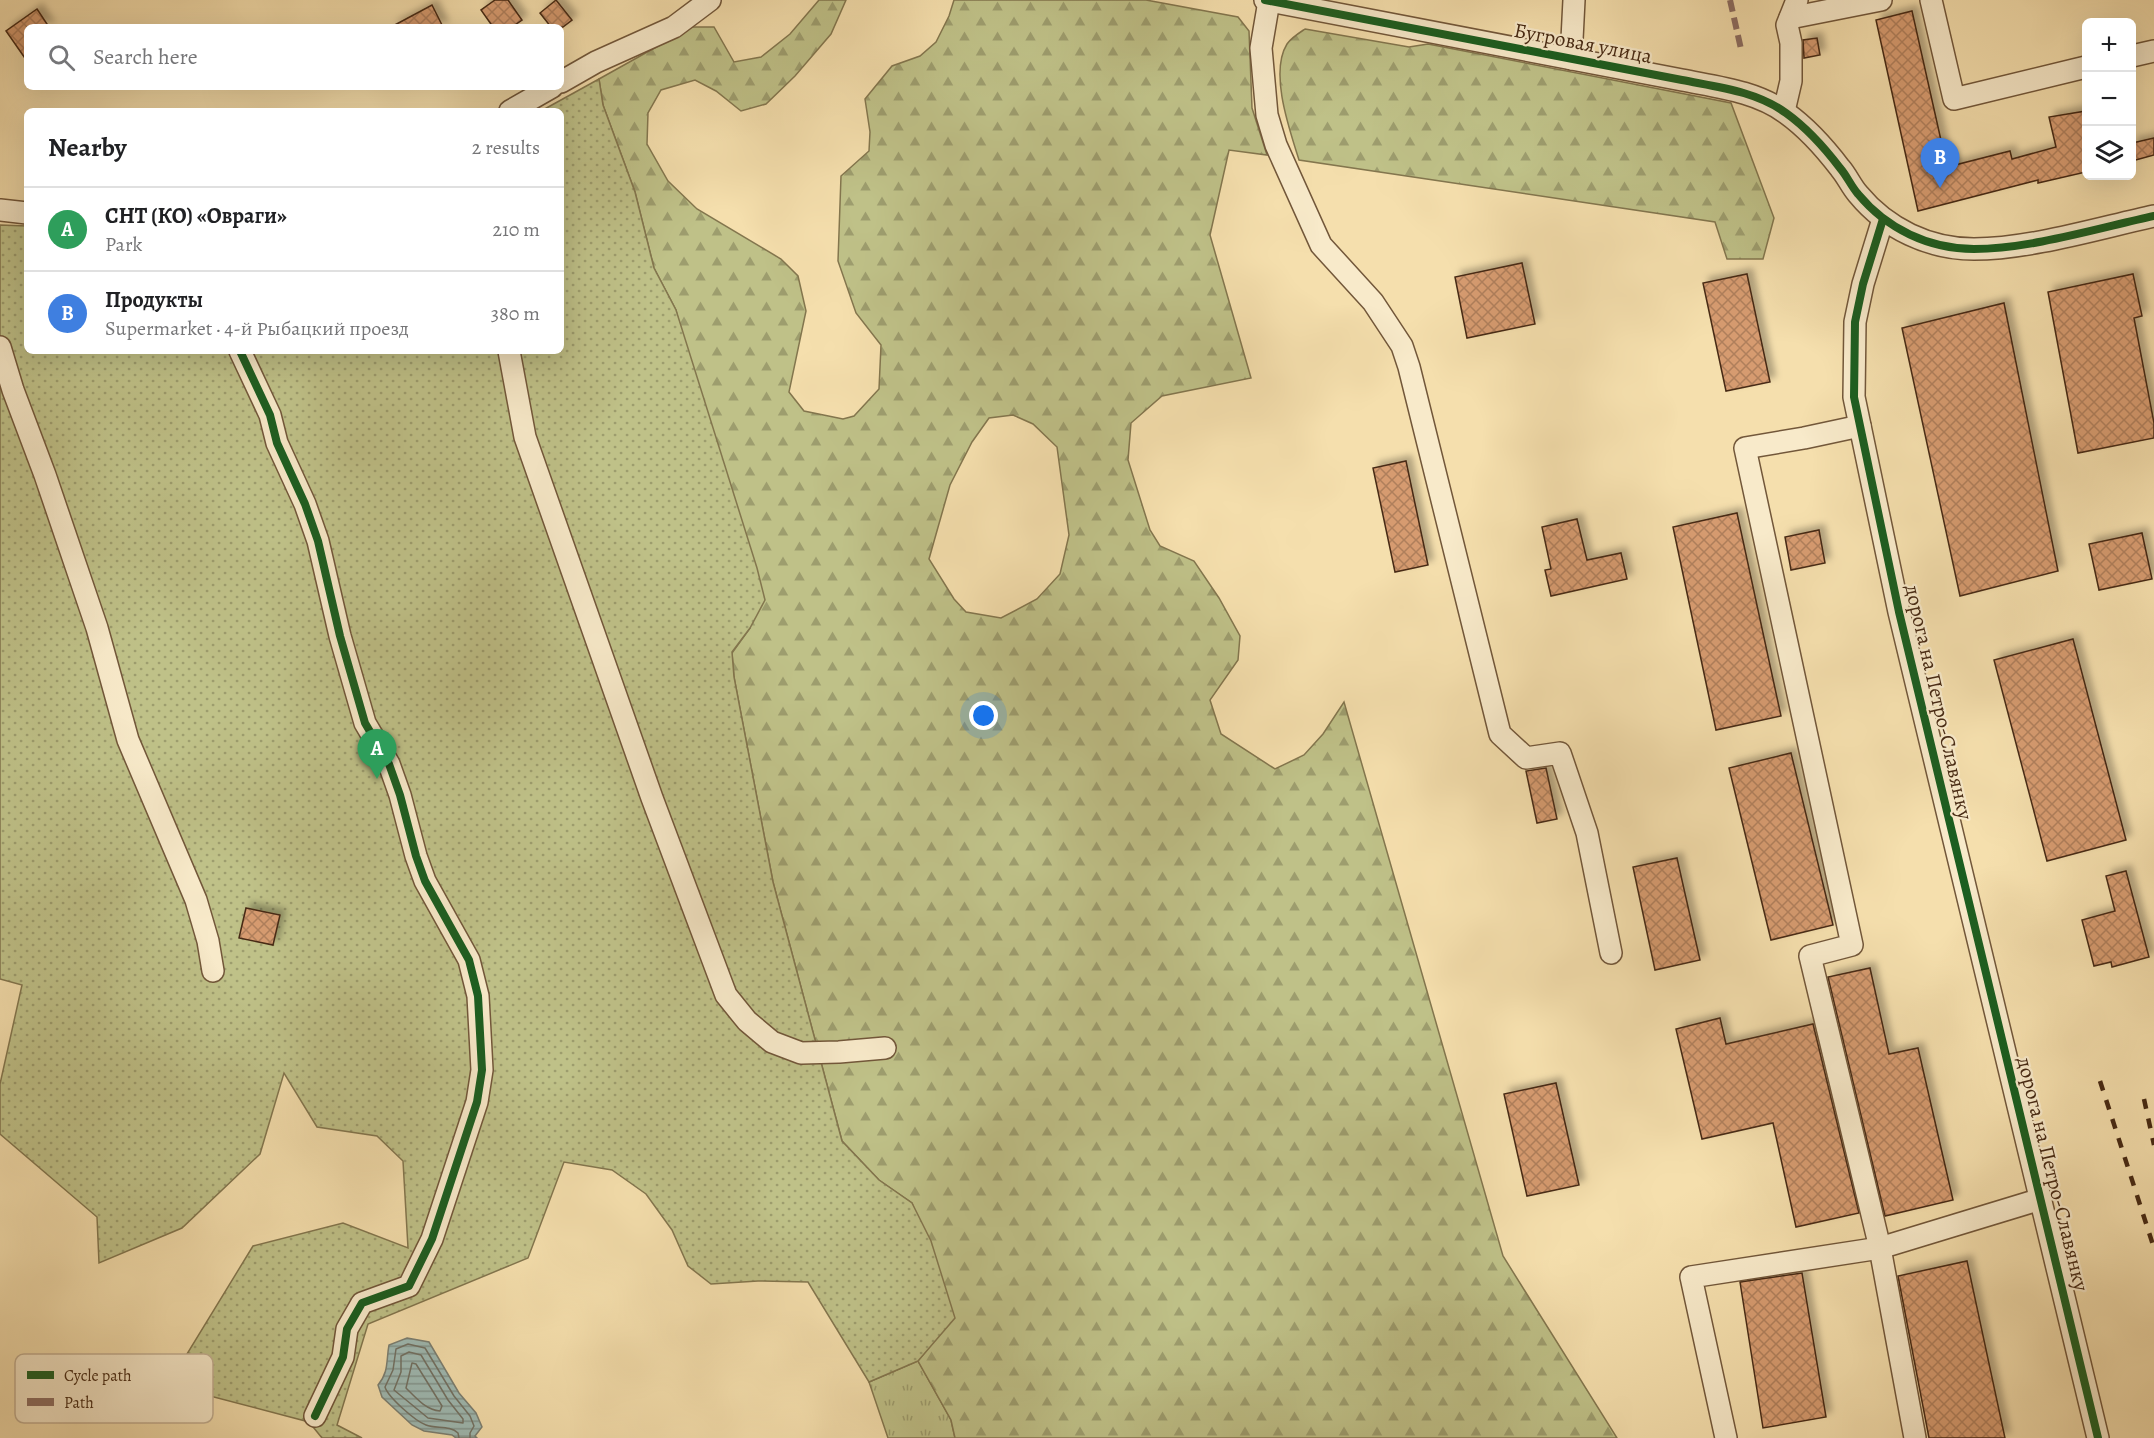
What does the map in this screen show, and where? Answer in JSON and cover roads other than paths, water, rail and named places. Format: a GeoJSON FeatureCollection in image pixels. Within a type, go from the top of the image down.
{"type":"FeatureCollection","features":[{"type":"Feature","properties":{"kind":"street"},"geometry":{"type":"LineString","coordinates":[[564,80],[596,62],[674,27],[710,0]]}},
{"type":"Feature","properties":{"kind":"street"},"geometry":{"type":"LineString","coordinates":[[1267,0],[1261,48],[1267,115],[1276,145],[1321,244],[1373,302],[1402,346],[1410,367],[1500,734],[1526,758],[1560,753],[1587,833],[1611,953]]}},
{"type":"Feature","properties":{"kind":"street","name":"Бугровая улица"},"geometry":{"type":"LineString","coordinates":[[1267,0],[1735,91],[1760,98],[1784,111]]}},
{"type":"Feature","properties":{"kind":"street"},"geometry":{"type":"LineString","coordinates":[[1571,59],[1574,0]]}},
{"type":"Feature","properties":{"kind":"street"},"geometry":{"type":"LineString","coordinates":[[1881,0],[1794,9],[1787,25],[1791,43],[1791,81],[1784,111],[1807,129],[1826,149],[1858,194],[1883,219],[1908,235],[1939,244],[1974,249],[2033,243],[2154,216]]}},
{"type":"Feature","properties":{"kind":"street"},"geometry":{"type":"LineString","coordinates":[[1931,0],[1954,99],[2082,68]]}},
{"type":"Feature","properties":{"kind":"street"},"geometry":{"type":"LineString","coordinates":[[2136,55],[2154,51]]}},
{"type":"Feature","properties":{"kind":"street"},"geometry":{"type":"LineString","coordinates":[[515,108],[547,90]]}},
{"type":"Feature","properties":{"kind":"street"},"geometry":{"type":"LineString","coordinates":[[0,210],[24,213]]}},
{"type":"Feature","properties":{"kind":"street","name":"дорога на Петро-Славянку"},"geometry":{"type":"LineString","coordinates":[[1883,219],[1863,284],[1855,322],[1854,397],[1899,612],[2098,1438]]}},
{"type":"Feature","properties":{"kind":"street"},"geometry":{"type":"LineString","coordinates":[[0,347],[97,628],[128,740],[196,900],[208,941],[213,971]]}},
{"type":"Feature","properties":{"kind":"street"},"geometry":{"type":"LineString","coordinates":[[241,354],[270,415],[277,443],[305,504],[318,541],[340,636],[365,723],[388,764],[396,784],[425,881],[469,960],[478,996],[482,1036],[482,1070],[477,1102],[432,1239],[409,1286],[362,1303],[347,1329],[343,1357],[315,1416]]}},
{"type":"Feature","properties":{"kind":"street"},"geometry":{"type":"LineString","coordinates":[[510,354],[525,437],[652,798],[726,995],[747,1022],[772,1042],[801,1053],[885,1048]]}},
{"type":"Feature","properties":{"kind":"street"},"geometry":{"type":"LineString","coordinates":[[1860,426],[1745,448],[1852,945],[1810,956],[1880,1248],[1915,1438]]}},
{"type":"Feature","properties":{"kind":"street"},"geometry":{"type":"LineString","coordinates":[[1726,1438],[1691,1277],[1880,1248],[2041,1199]]}},
{"type":"Feature","properties":{"kind":"water"},"geometry":{"type":"Polygon","coordinates":[[[407,1338],[429,1342],[459,1393],[476,1413],[482,1427],[475,1436],[477,1438],[456,1438],[452,1435],[424,1431],[412,1425],[382,1397],[378,1385],[386,1371],[389,1345],[407,1338]]]}},
{"type":"Feature","properties":{"kind":"railway"},"geometry":{"type":"LineString","coordinates":[[2100,1081],[2154,1248]]}},
{"type":"Feature","properties":{"kind":"railway"},"geometry":{"type":"LineString","coordinates":[[2144,1099],[2154,1145]]}},
{"type":"Feature","properties":{"kind":"place","name":"Продукты"},"geometry":{"type":"Point","coordinates":[1940,188]}},
{"type":"Feature","properties":{"kind":"place","name":"СНТ (КО) «Овраги»"},"geometry":{"type":"Point","coordinates":[377,779]}}]}
